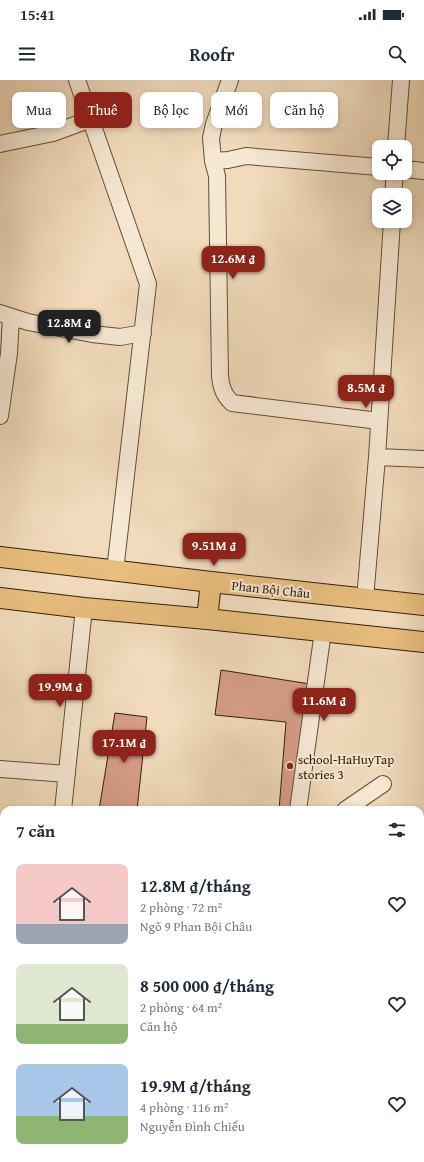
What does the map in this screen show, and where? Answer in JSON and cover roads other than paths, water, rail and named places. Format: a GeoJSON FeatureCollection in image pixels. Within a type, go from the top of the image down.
{"type":"FeatureCollection","features":[{"type":"Feature","properties":{"kind":"main road","name":"Phan Bội Châu"},"geometry":{"type":"LineString","coordinates":[[0,557],[424,605]]}},
{"type":"Feature","properties":{"kind":"main road"},"geometry":{"type":"LineString","coordinates":[[207,619],[211,582]]}},
{"type":"Feature","properties":{"kind":"main road"},"geometry":{"type":"LineString","coordinates":[[0,598],[84,608],[207,619],[424,642]]}},
{"type":"Feature","properties":{"kind":"street"},"geometry":{"type":"LineString","coordinates":[[77,80],[81,92]]}},
{"type":"Feature","properties":{"kind":"street"},"geometry":{"type":"LineString","coordinates":[[230,80],[214,124],[212,138],[213,161],[217,176],[220,376],[221,385],[225,396],[232,403],[379,421]]}},
{"type":"Feature","properties":{"kind":"street"},"geometry":{"type":"LineString","coordinates":[[396,140],[400,80]]}},
{"type":"Feature","properties":{"kind":"street"},"geometry":{"type":"LineString","coordinates":[[0,144],[53,133],[74,125]]}},
{"type":"Feature","properties":{"kind":"street"},"geometry":{"type":"LineString","coordinates":[[94,128],[148,284],[115,571]]}},
{"type":"Feature","properties":{"kind":"street"},"geometry":{"type":"LineString","coordinates":[[213,161],[228,160],[246,156],[372,166]]}},
{"type":"Feature","properties":{"kind":"street"},"geometry":{"type":"LineString","coordinates":[[412,170],[424,171]]}},
{"type":"Feature","properties":{"kind":"street"},"geometry":{"type":"LineString","coordinates":[[365,599],[377,457],[392,228]]}},
{"type":"Feature","properties":{"kind":"street"},"geometry":{"type":"LineString","coordinates":[[0,416],[9,353],[5,315],[28,322],[92,334],[120,337],[143,333]]}},
{"type":"Feature","properties":{"kind":"street"},"geometry":{"type":"LineString","coordinates":[[377,457],[424,459]]}},
{"type":"Feature","properties":{"kind":"street"},"geometry":{"type":"LineString","coordinates":[[63,806],[84,608]]}},
{"type":"Feature","properties":{"kind":"street"},"geometry":{"type":"LineString","coordinates":[[299,806],[323,631]]}},
{"type":"Feature","properties":{"kind":"street"},"geometry":{"type":"LineString","coordinates":[[0,769],[67,774]]}},
{"type":"Feature","properties":{"kind":"street"},"geometry":{"type":"LineString","coordinates":[[351,806],[383,784]]}},
{"type":"Feature","properties":{"kind":"place","name":"school-HaHuyTap stories 3"},"geometry":{"type":"Point","coordinates":[290,766]}}]}
